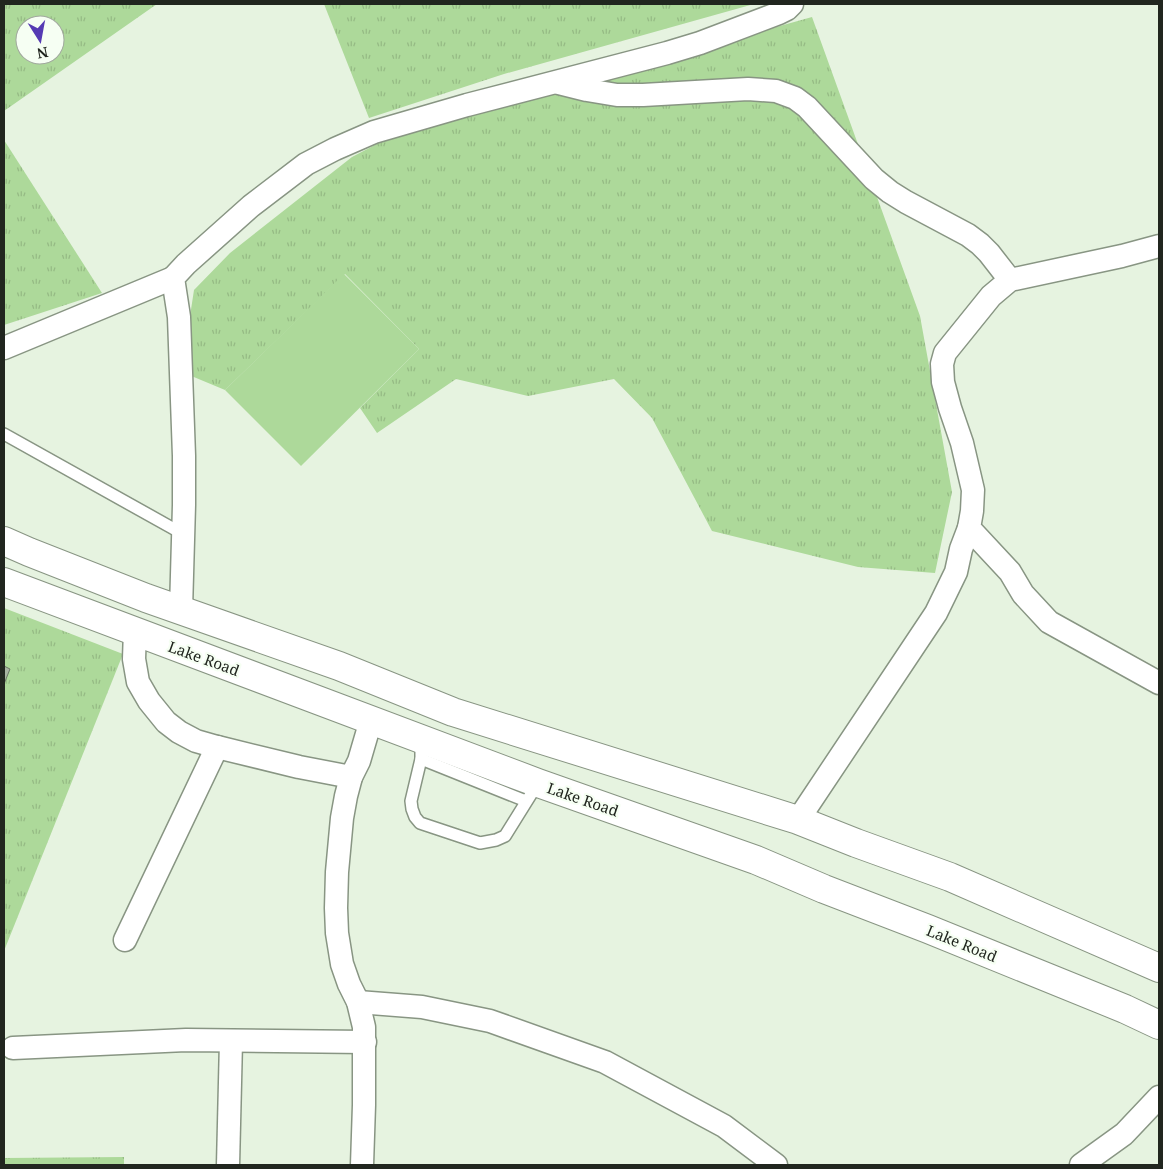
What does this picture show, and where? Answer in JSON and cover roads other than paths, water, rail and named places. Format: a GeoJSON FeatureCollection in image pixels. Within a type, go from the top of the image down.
{"type":"FeatureCollection","features":[{"type":"Feature","properties":{"kind":"main road"},"geometry":{"type":"LineString","coordinates":[[4,541],[181,610],[339,666],[453,712],[798,820],[950,877],[1159,968]]}},
{"type":"Feature","properties":{"kind":"main road","name":"Lake Road"},"geometry":{"type":"LineString","coordinates":[[4,582],[371,720],[421,749],[532,792],[756,860],[824,889],[1125,1008],[1159,1025]]}},
{"type":"Feature","properties":{"kind":"street"},"geometry":{"type":"LineString","coordinates":[[4,348],[173,278],[251,206],[306,164],[335,149],[374,132],[467,105],[667,53],[779,13],[792,4]]}},
{"type":"Feature","properties":{"kind":"street"},"geometry":{"type":"LineString","coordinates":[[556,82],[618,95],[748,89],[776,91],[795,98],[807,107],[874,179],[906,202],[968,235],[989,253],[1010,280]]}},
{"type":"Feature","properties":{"kind":"street"},"geometry":{"type":"LineString","coordinates":[[798,820],[936,613],[956,572],[961,549],[969,528],[973,490],[962,443],[943,382],[942,364],[945,353],[991,296],[1010,280],[1122,256],[1159,246]]}},
{"type":"Feature","properties":{"kind":"street"},"geometry":{"type":"LineString","coordinates":[[173,278],[179,317],[184,456],[181,610]]}},
{"type":"Feature","properties":{"kind":"street"},"geometry":{"type":"LineString","coordinates":[[969,528],[1010,572],[1023,594],[1049,622],[1159,683]]}},
{"type":"Feature","properties":{"kind":"street"},"geometry":{"type":"LineString","coordinates":[[135,632],[134,659],[138,682],[149,701],[166,722],[179,732],[196,741],[217,747],[299,767],[351,777]]}},
{"type":"Feature","properties":{"kind":"street"},"geometry":{"type":"LineString","coordinates":[[362,1165],[364,1027],[358,1002],[342,964],[337,933],[336,908],[337,872],[346,796],[371,720]]}},
{"type":"Feature","properties":{"kind":"street"},"geometry":{"type":"LineString","coordinates":[[125,940],[217,747]]}},
{"type":"Feature","properties":{"kind":"street"},"geometry":{"type":"LineString","coordinates":[[358,1002],[422,1007],[490,1021],[605,1062],[724,1126],[776,1165]]}},
{"type":"Feature","properties":{"kind":"street"},"geometry":{"type":"LineString","coordinates":[[13,1048],[186,1040],[365,1042]]}},
{"type":"Feature","properties":{"kind":"street"},"geometry":{"type":"LineString","coordinates":[[228,1165],[231,1041]]}},
{"type":"Feature","properties":{"kind":"street"},"geometry":{"type":"LineString","coordinates":[[1081,1165],[1124,1134],[1159,1097]]}},
{"type":"Feature","properties":{"kind":"lane"},"geometry":{"type":"LineString","coordinates":[[4,434],[183,534]]}},
{"type":"Feature","properties":{"kind":"lane"},"geometry":{"type":"LineString","coordinates":[[421,749],[411,801],[415,817],[420,822],[480,843],[486,843],[505,836],[532,792]]}}]}
